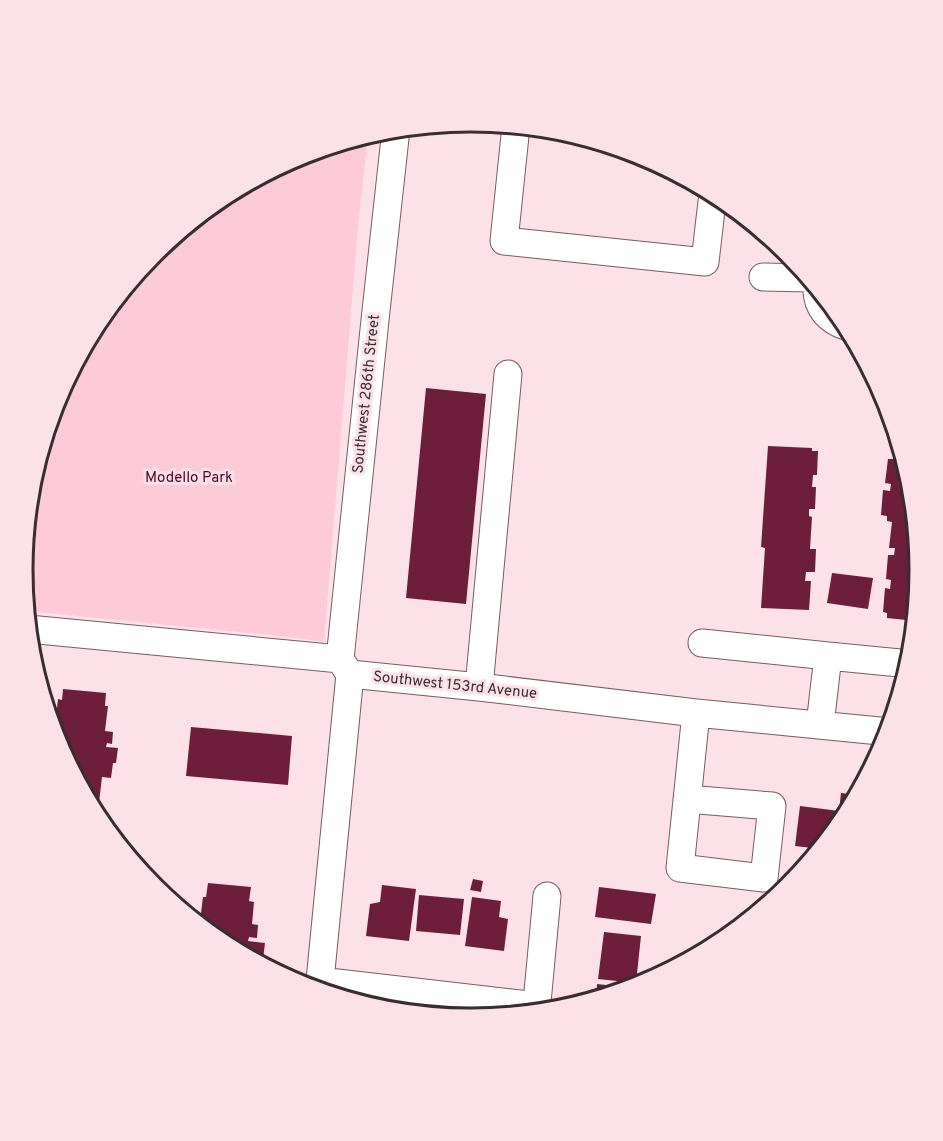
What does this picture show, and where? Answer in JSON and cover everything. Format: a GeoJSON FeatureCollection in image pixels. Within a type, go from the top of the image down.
{"type":"FeatureCollection","features":[{"type":"Feature","properties":{"kind":"street"},"geometry":{"type":"LineString","coordinates":[[515,135],[504,241],[705,262],[712,204]]}},
{"type":"Feature","properties":{"kind":"street","name":"Southwest 286th Street"},"geometry":{"type":"LineString","coordinates":[[319,982],[345,667],[395,139]]}},
{"type":"Feature","properties":{"kind":"street"},"geometry":{"type":"LineString","coordinates":[[763,277],[798,278]]}},
{"type":"Feature","properties":{"kind":"street"},"geometry":{"type":"LineString","coordinates":[[479,687],[508,374]]}},
{"type":"Feature","properties":{"kind":"street","name":"Southwest 153rd Avenue"},"geometry":{"type":"LineString","coordinates":[[37,630],[345,667],[479,687],[696,713],[880,731]]}},
{"type":"Feature","properties":{"kind":"street"},"geometry":{"type":"LineString","coordinates":[[702,643],[900,663]]}},
{"type":"Feature","properties":{"kind":"street"},"geometry":{"type":"LineString","coordinates":[[820,725],[828,656]]}},
{"type":"Feature","properties":{"kind":"street"},"geometry":{"type":"LineString","coordinates":[[687,799],[696,713]]}},
{"type":"Feature","properties":{"kind":"street"},"geometry":{"type":"LineString","coordinates":[[537,1004],[547,896]]}},
{"type":"Feature","properties":{"kind":"street"},"geometry":{"type":"LineString","coordinates":[[338,988],[514,1007]]}},
{"type":"Feature","properties":{"kind":"green space","name":"Modello Park"},"geometry":{"type":"Polygon","coordinates":[[[367,145],[358,227],[324,642],[35,612],[34,542],[41,485],[56,430],[78,377],[107,327],[161,260],[205,223],[252,191],[304,165],[367,145]]]}},
{"type":"Feature","properties":{"kind":"building"},"geometry":{"type":"Polygon","coordinates":[[[426,388],[486,394],[466,604],[406,598],[426,388]]]}},
{"type":"Feature","properties":{"kind":"building"},"geometry":{"type":"Polygon","coordinates":[[[768,446],[812,448],[812,451],[818,451],[817,475],[813,475],[812,487],[816,487],[815,509],[809,509],[809,516],[812,517],[810,549],[816,549],[815,572],[806,572],[805,581],[811,581],[809,610],[761,608],[765,548],[761,547],[768,446]]]}},
{"type":"Feature","properties":{"kind":"building"},"geometry":{"type":"Polygon","coordinates":[[[894,454],[902,485],[909,542],[907,620],[887,618],[887,613],[883,612],[885,588],[890,589],[891,580],[886,579],[888,555],[894,555],[895,548],[889,548],[892,522],[887,521],[887,516],[881,515],[883,490],[890,491],[891,484],[885,483],[888,459],[893,459],[894,454]]]}},
{"type":"Feature","properties":{"kind":"building"},"geometry":{"type":"Polygon","coordinates":[[[832,573],[873,578],[868,609],[827,603],[832,573]]]}},
{"type":"Feature","properties":{"kind":"building"},"geometry":{"type":"Polygon","coordinates":[[[63,689],[106,693],[105,706],[108,706],[105,731],[113,732],[112,744],[107,743],[106,747],[118,748],[111,778],[102,777],[99,801],[78,764],[57,712],[58,699],[62,700],[63,689]]]}},
{"type":"Feature","properties":{"kind":"building"},"geometry":{"type":"Polygon","coordinates":[[[191,727],[292,736],[288,785],[186,776],[191,727]]]}},
{"type":"Feature","properties":{"kind":"building"},"geometry":{"type":"Polygon","coordinates":[[[841,793],[849,794],[839,809],[841,793]]]}},
{"type":"Feature","properties":{"kind":"building"},"geometry":{"type":"Polygon","coordinates":[[[800,806],[838,811],[811,848],[795,846],[800,806]]]}},
{"type":"Feature","properties":{"kind":"building"},"geometry":{"type":"Polygon","coordinates":[[[473,879],[483,881],[481,892],[470,890],[473,879]]]}},
{"type":"Feature","properties":{"kind":"building"},"geometry":{"type":"Polygon","coordinates":[[[208,883],[251,887],[249,901],[254,902],[252,924],[258,925],[257,938],[249,937],[248,941],[265,943],[263,956],[228,935],[201,915],[203,897],[206,897],[208,883]]]}},
{"type":"Feature","properties":{"kind":"building"},"geometry":{"type":"Polygon","coordinates":[[[382,885],[416,889],[409,941],[366,936],[370,904],[380,902],[382,885]]]}},
{"type":"Feature","properties":{"kind":"building"},"geometry":{"type":"Polygon","coordinates":[[[599,887],[656,894],[651,924],[595,917],[599,887]]]}},
{"type":"Feature","properties":{"kind":"building"},"geometry":{"type":"Polygon","coordinates":[[[419,895],[464,899],[460,935],[416,931],[419,895]]]}},
{"type":"Feature","properties":{"kind":"building"},"geometry":{"type":"Polygon","coordinates":[[[472,897],[501,901],[499,917],[508,919],[504,951],[465,946],[472,897]]]}},
{"type":"Feature","properties":{"kind":"building"},"geometry":{"type":"Polygon","coordinates":[[[604,932],[641,936],[637,977],[624,982],[598,979],[604,932]]]}},
{"type":"Feature","properties":{"kind":"building"},"geometry":{"type":"Polygon","coordinates":[[[597,984],[613,986],[612,986],[597,991],[597,984]]]}}]}
